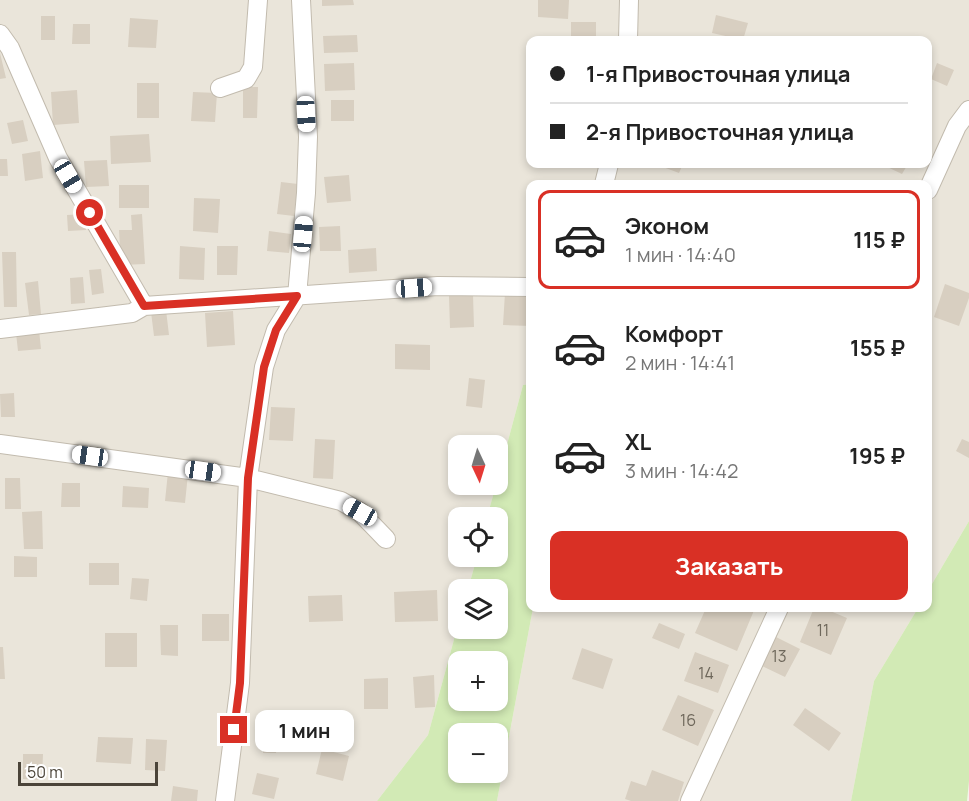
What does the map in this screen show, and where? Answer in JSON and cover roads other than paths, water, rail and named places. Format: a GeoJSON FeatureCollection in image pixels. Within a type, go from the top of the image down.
{"type":"FeatureCollection","features":[{"type":"Feature","properties":{"kind":"street"},"geometry":{"type":"LineString","coordinates":[[220,88],[246,80],[253,67],[258,0]]}},
{"type":"Feature","properties":{"kind":"street"},"geometry":{"type":"LineString","coordinates":[[225,801],[240,683],[248,478],[264,367],[276,330],[297,296],[306,193],[307,148],[301,0]]}},
{"type":"Feature","properties":{"kind":"street"},"geometry":{"type":"LineString","coordinates":[[628,36],[629,0]]}},
{"type":"Feature","properties":{"kind":"street"},"geometry":{"type":"LineString","coordinates":[[0,34],[10,48],[58,158],[144,306]]}},
{"type":"Feature","properties":{"kind":"street"},"geometry":{"type":"LineString","coordinates":[[932,181],[957,126],[969,110]]}},
{"type":"Feature","properties":{"kind":"street"},"geometry":{"type":"LineString","coordinates":[[0,329],[132,313],[144,306],[438,286],[526,287]]}},
{"type":"Feature","properties":{"kind":"street"},"geometry":{"type":"LineString","coordinates":[[0,444],[248,478],[341,501],[360,512],[386,539]]}},
{"type":"Feature","properties":{"kind":"street"},"geometry":{"type":"LineString","coordinates":[[690,801],[776,612]]}}]}
